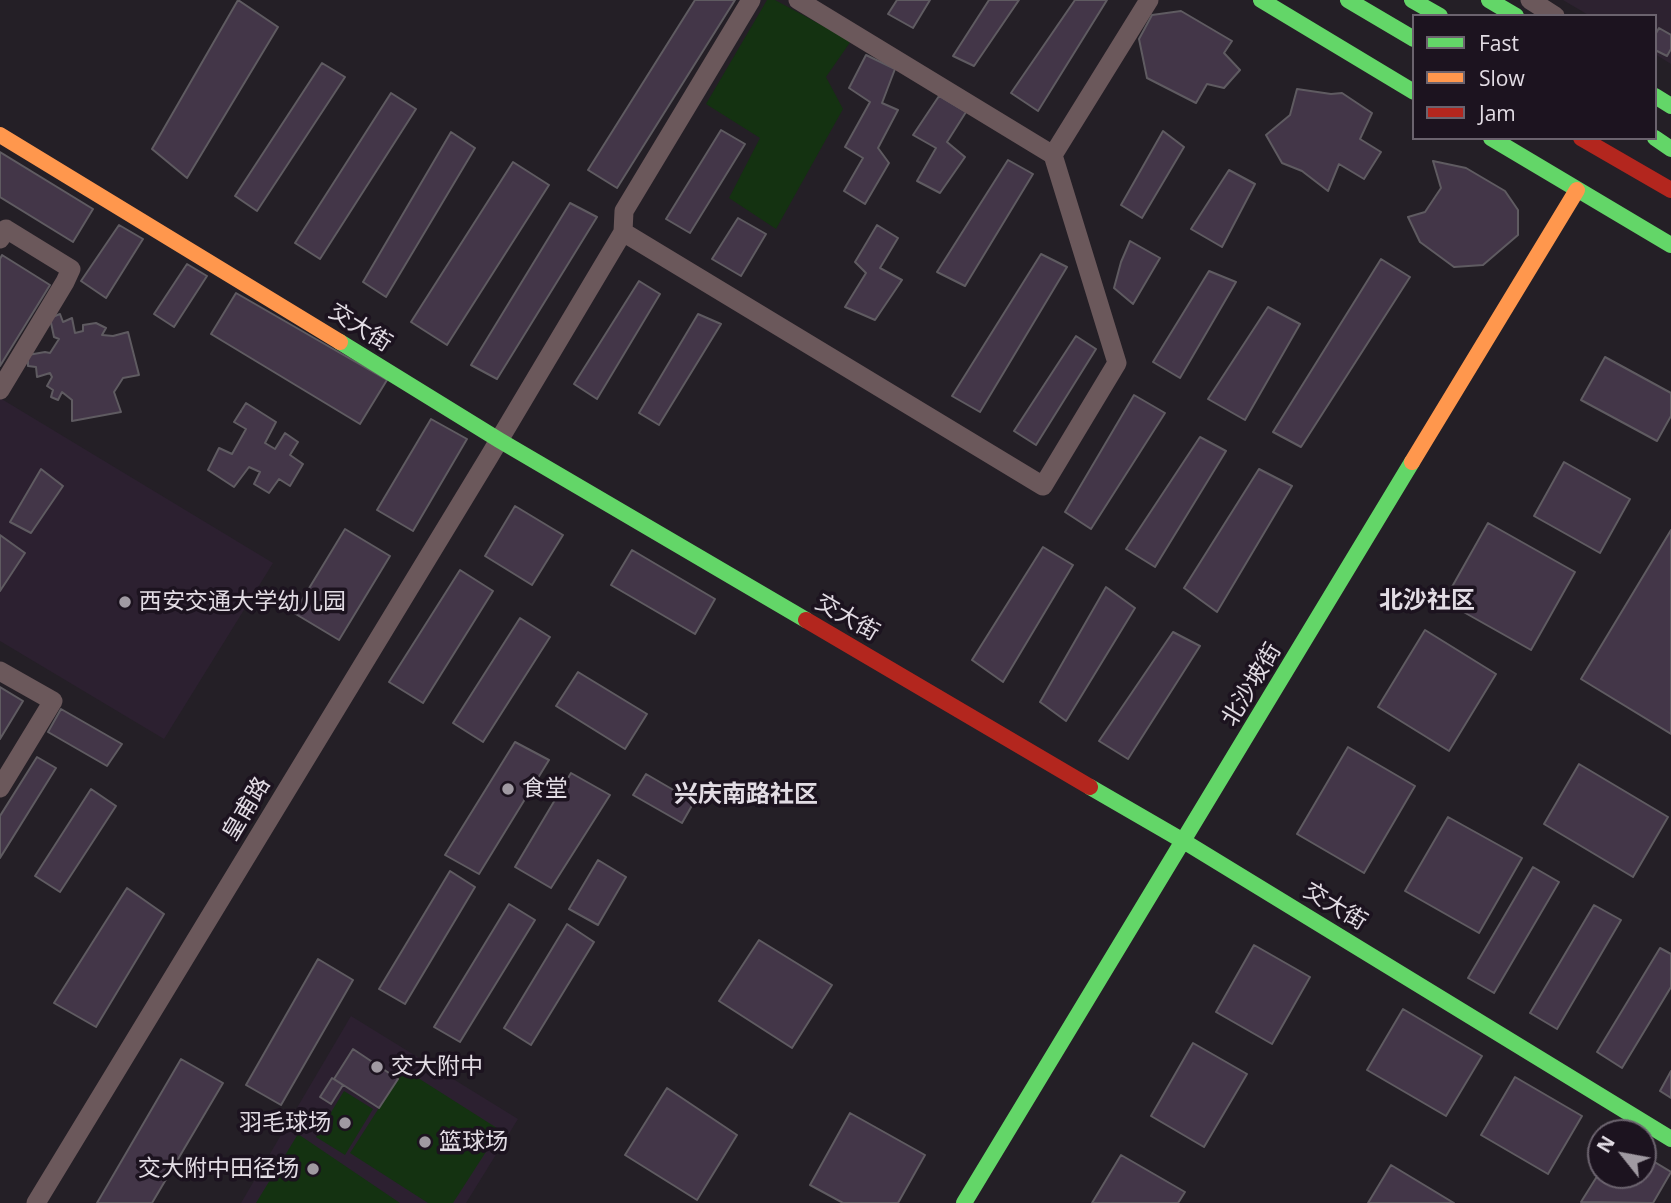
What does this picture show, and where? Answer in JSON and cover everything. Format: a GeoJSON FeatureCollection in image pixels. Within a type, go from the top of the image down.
{"type":"FeatureCollection","features":[{"type":"Feature","properties":{"kind":"main road"},"geometry":{"type":"LineString","coordinates":[[1261,0],[1412,91]]}},
{"type":"Feature","properties":{"kind":"main road"},"geometry":{"type":"LineString","coordinates":[[1348,0],[1412,38]]}},
{"type":"Feature","properties":{"kind":"main road"},"geometry":{"type":"LineString","coordinates":[[1412,0],[1436,14]]}},
{"type":"Feature","properties":{"kind":"main road"},"geometry":{"type":"LineString","coordinates":[[1489,0],[1513,14]]}},
{"type":"Feature","properties":{"kind":"main road","name":"交大街"},"geometry":{"type":"LineString","coordinates":[[0,135],[499,440],[1185,842],[1671,1139]]}},
{"type":"Feature","properties":{"kind":"main road"},"geometry":{"type":"LineString","coordinates":[[1494,140],[1671,245]]}},
{"type":"Feature","properties":{"kind":"main road"},"geometry":{"type":"LineString","coordinates":[[1584,140],[1671,190]]}},
{"type":"Feature","properties":{"kind":"main road","name":"北沙坡街"},"geometry":{"type":"LineString","coordinates":[[964,1203],[1185,842],[1577,190]]}},
{"type":"Feature","properties":{"kind":"street","name":"皇甫路"},"geometry":{"type":"LineString","coordinates":[[36,1203],[623,232],[624,211],[751,0]]}},
{"type":"Feature","properties":{"kind":"street"},"geometry":{"type":"LineString","coordinates":[[623,232],[1043,486],[1117,363],[1053,155],[798,0]]}},
{"type":"Feature","properties":{"kind":"street"},"geometry":{"type":"LineString","coordinates":[[1053,155],[1149,0]]}},
{"type":"Feature","properties":{"kind":"street"},"geometry":{"type":"LineString","coordinates":[[1530,0],[1552,14]]}},
{"type":"Feature","properties":{"kind":"street"},"geometry":{"type":"LineString","coordinates":[[0,239],[6,229],[71,269],[0,390]]}},
{"type":"Feature","properties":{"kind":"street"},"geometry":{"type":"LineString","coordinates":[[0,671],[53,701],[0,788]]}},
{"type":"Feature","properties":{"kind":"shaded area"},"geometry":{"type":"Polygon","coordinates":[[[1563,0],[1671,0],[1671,64],[1657,55],[1657,14],[1587,14],[1563,0]]]}},
{"type":"Feature","properties":{"kind":"shaded area","name":"西安交通大学幼儿园"},"geometry":{"type":"Polygon","coordinates":[[[0,398],[273,563],[164,739],[0,641],[0,398]]]}},
{"type":"Feature","properties":{"kind":"shaded area","name":"交大附中"},"geometry":{"type":"Polygon","coordinates":[[[351,1016],[518,1119],[466,1203],[241,1203],[351,1016]]]}},
{"type":"Feature","properties":{"kind":"green space"},"geometry":{"type":"Polygon","coordinates":[[[767,0],[775,0],[851,41],[826,77],[843,109],[776,229],[729,198],[760,138],[706,104],[767,0]]]}},
{"type":"Feature","properties":{"kind":"green space","name":"篮球场"},"geometry":{"type":"Polygon","coordinates":[[[404,1069],[500,1130],[453,1203],[428,1203],[350,1153],[404,1069]]]}},
{"type":"Feature","properties":{"kind":"green space","name":"羽毛球场"},"geometry":{"type":"Polygon","coordinates":[[[344,1091],[373,1109],[345,1155],[316,1137],[344,1091]]]}},
{"type":"Feature","properties":{"kind":"green space","name":"交大附中田径场"},"geometry":{"type":"Polygon","coordinates":[[[298,1134],[400,1203],[256,1203],[298,1134]]]}},
{"type":"Feature","properties":{"kind":"building"},"geometry":{"type":"Polygon","coordinates":[[[238,0],[278,27],[187,178],[152,149],[238,0]]]}},
{"type":"Feature","properties":{"kind":"building"},"geometry":{"type":"Polygon","coordinates":[[[695,0],[735,0],[617,188],[588,170],[695,0]]]}},
{"type":"Feature","properties":{"kind":"building"},"geometry":{"type":"Polygon","coordinates":[[[897,0],[930,0],[913,28],[888,14],[897,0]]]}},
{"type":"Feature","properties":{"kind":"building"},"geometry":{"type":"Polygon","coordinates":[[[989,0],[1019,0],[974,66],[953,56],[989,0]]]}},
{"type":"Feature","properties":{"kind":"building"},"geometry":{"type":"Polygon","coordinates":[[[1075,0],[1107,0],[1038,111],[1011,93],[1075,0]]]}},
{"type":"Feature","properties":{"kind":"building"},"geometry":{"type":"Polygon","coordinates":[[[1181,11],[1232,41],[1224,53],[1240,70],[1224,88],[1207,84],[1196,103],[1147,78],[1139,39],[1152,15],[1181,11]]]}},
{"type":"Feature","properties":{"kind":"building"},"geometry":{"type":"Polygon","coordinates":[[[1659,28],[1671,35],[1671,49],[1667,56],[1657,51],[1659,28]]]}},
{"type":"Feature","properties":{"kind":"building"},"geometry":{"type":"Polygon","coordinates":[[[866,55],[895,69],[882,103],[898,110],[878,148],[889,163],[865,204],[844,191],[863,158],[845,147],[870,102],[849,88],[866,55]]]}},
{"type":"Feature","properties":{"kind":"building"},"geometry":{"type":"Polygon","coordinates":[[[322,63],[345,77],[257,211],[235,196],[322,63]]]}},
{"type":"Feature","properties":{"kind":"building"},"geometry":{"type":"Polygon","coordinates":[[[1297,89],[1342,93],[1372,113],[1360,139],[1381,152],[1364,179],[1339,164],[1328,191],[1302,171],[1282,163],[1266,135],[1290,115],[1297,89]]]}},
{"type":"Feature","properties":{"kind":"building"},"geometry":{"type":"Polygon","coordinates":[[[391,93],[416,109],[320,259],[295,243],[391,93]]]}},
{"type":"Feature","properties":{"kind":"building"},"geometry":{"type":"Polygon","coordinates":[[[939,96],[966,112],[947,142],[965,157],[940,193],[917,181],[936,148],[913,135],[939,96]]]}},
{"type":"Feature","properties":{"kind":"building"},"geometry":{"type":"Polygon","coordinates":[[[721,130],[745,144],[690,233],[666,219],[721,130]]]}},
{"type":"Feature","properties":{"kind":"building"},"geometry":{"type":"Polygon","coordinates":[[[1163,131],[1184,147],[1142,218],[1121,205],[1163,131]]]}},
{"type":"Feature","properties":{"kind":"building"},"geometry":{"type":"Polygon","coordinates":[[[451,132],[475,148],[386,297],[363,282],[451,132]]]}},
{"type":"Feature","properties":{"kind":"building"},"geometry":{"type":"Polygon","coordinates":[[[0,152],[93,209],[73,242],[0,197],[0,152]]]}},
{"type":"Feature","properties":{"kind":"building"},"geometry":{"type":"Polygon","coordinates":[[[1008,160],[1033,174],[965,286],[937,272],[1008,160]]]}},
{"type":"Feature","properties":{"kind":"building"},"geometry":{"type":"Polygon","coordinates":[[[1433,161],[1466,168],[1505,191],[1518,210],[1518,235],[1483,265],[1454,267],[1420,242],[1408,217],[1425,212],[1441,188],[1433,161]]]}},
{"type":"Feature","properties":{"kind":"building"},"geometry":{"type":"Polygon","coordinates":[[[513,162],[549,185],[447,345],[411,322],[513,162]]]}},
{"type":"Feature","properties":{"kind":"building"},"geometry":{"type":"Polygon","coordinates":[[[1229,170],[1255,184],[1222,247],[1191,229],[1229,170]]]}},
{"type":"Feature","properties":{"kind":"building"},"geometry":{"type":"Polygon","coordinates":[[[570,203],[597,217],[497,379],[471,365],[570,203]]]}},
{"type":"Feature","properties":{"kind":"building"},"geometry":{"type":"Polygon","coordinates":[[[738,218],[766,234],[741,276],[712,259],[738,218]]]}},
{"type":"Feature","properties":{"kind":"building"},"geometry":{"type":"Polygon","coordinates":[[[119,225],[143,239],[106,298],[81,281],[119,225]]]}},
{"type":"Feature","properties":{"kind":"building"},"geometry":{"type":"Polygon","coordinates":[[[877,225],[898,238],[880,268],[902,280],[875,320],[845,307],[866,273],[855,262],[877,225]]]}},
{"type":"Feature","properties":{"kind":"building"},"geometry":{"type":"Polygon","coordinates":[[[1130,241],[1160,258],[1133,304],[1114,288],[1130,241]]]}},
{"type":"Feature","properties":{"kind":"building"},"geometry":{"type":"Polygon","coordinates":[[[1041,254],[1067,267],[980,412],[952,396],[1041,254]]]}},
{"type":"Feature","properties":{"kind":"building"},"geometry":{"type":"Polygon","coordinates":[[[2,255],[50,285],[0,366],[0,259],[2,255]]]}},
{"type":"Feature","properties":{"kind":"building"},"geometry":{"type":"Polygon","coordinates":[[[1381,259],[1410,277],[1301,447],[1273,432],[1381,259]]]}},
{"type":"Feature","properties":{"kind":"building"},"geometry":{"type":"Polygon","coordinates":[[[187,264],[207,276],[174,327],[154,314],[187,264]]]}},
{"type":"Feature","properties":{"kind":"building"},"geometry":{"type":"Polygon","coordinates":[[[1209,271],[1236,282],[1180,378],[1153,362],[1209,271]]]}},
{"type":"Feature","properties":{"kind":"building"},"geometry":{"type":"Polygon","coordinates":[[[639,281],[660,294],[597,399],[574,384],[639,281]]]}},
{"type":"Feature","properties":{"kind":"building"},"geometry":{"type":"Polygon","coordinates":[[[236,293],[387,380],[360,424],[211,334],[236,293]]]}},
{"type":"Feature","properties":{"kind":"building"},"geometry":{"type":"Polygon","coordinates":[[[1268,307],[1300,324],[1245,420],[1208,399],[1268,307]]]}},
{"type":"Feature","properties":{"kind":"building"},"geometry":{"type":"Polygon","coordinates":[[[60,314],[63,322],[72,318],[75,333],[83,331],[83,325],[96,323],[106,328],[102,335],[113,336],[128,332],[139,375],[123,378],[114,392],[121,412],[72,421],[72,400],[62,392],[58,400],[51,397],[53,390],[47,386],[52,377],[50,373],[37,377],[36,367],[28,366],[28,355],[50,353],[59,339],[54,337],[50,318],[60,314]]]}},
{"type":"Feature","properties":{"kind":"building"},"geometry":{"type":"Polygon","coordinates":[[[698,314],[721,324],[659,425],[639,413],[698,314]]]}},
{"type":"Feature","properties":{"kind":"building"},"geometry":{"type":"Polygon","coordinates":[[[1076,336],[1096,349],[1036,445],[1014,431],[1076,336]]]}},
{"type":"Feature","properties":{"kind":"building"},"geometry":{"type":"Polygon","coordinates":[[[1605,357],[1671,393],[1671,416],[1657,441],[1581,400],[1605,357]]]}},
{"type":"Feature","properties":{"kind":"building"},"geometry":{"type":"Polygon","coordinates":[[[1134,395],[1165,413],[1091,529],[1065,512],[1134,395]]]}},
{"type":"Feature","properties":{"kind":"building"},"geometry":{"type":"Polygon","coordinates":[[[246,403],[276,422],[265,443],[275,449],[285,433],[298,442],[290,455],[303,464],[290,486],[279,479],[269,493],[254,484],[260,472],[249,467],[234,487],[208,470],[219,448],[232,454],[246,429],[234,422],[246,403]]]}},
{"type":"Feature","properties":{"kind":"building"},"geometry":{"type":"Polygon","coordinates":[[[431,419],[467,439],[413,531],[377,510],[431,419]]]}},
{"type":"Feature","properties":{"kind":"building"},"geometry":{"type":"Polygon","coordinates":[[[1200,437],[1226,451],[1155,567],[1126,549],[1200,437]]]}},
{"type":"Feature","properties":{"kind":"building"},"geometry":{"type":"Polygon","coordinates":[[[1564,462],[1630,499],[1600,553],[1534,516],[1564,462]]]}},
{"type":"Feature","properties":{"kind":"building"},"geometry":{"type":"Polygon","coordinates":[[[41,469],[63,486],[31,533],[10,522],[41,469]]]}},
{"type":"Feature","properties":{"kind":"building"},"geometry":{"type":"Polygon","coordinates":[[[1259,469],[1292,486],[1217,612],[1184,588],[1259,469]]]}},
{"type":"Feature","properties":{"kind":"building"},"geometry":{"type":"Polygon","coordinates":[[[515,506],[563,535],[532,585],[485,556],[515,506]]]}},
{"type":"Feature","properties":{"kind":"building"},"geometry":{"type":"Polygon","coordinates":[[[1488,523],[1575,572],[1531,650],[1444,601],[1488,523]]]}},
{"type":"Feature","properties":{"kind":"building"},"geometry":{"type":"Polygon","coordinates":[[[345,529],[390,556],[339,640],[294,613],[345,529]]]}},
{"type":"Feature","properties":{"kind":"building"},"geometry":{"type":"Polygon","coordinates":[[[1671,530],[1671,734],[1581,679],[1671,530]]]}},
{"type":"Feature","properties":{"kind":"building"},"geometry":{"type":"Polygon","coordinates":[[[0,535],[25,553],[0,591],[0,535]]]}},
{"type":"Feature","properties":{"kind":"building"},"geometry":{"type":"Polygon","coordinates":[[[1043,547],[1073,565],[1003,682],[972,660],[1043,547]]]}},
{"type":"Feature","properties":{"kind":"building"},"geometry":{"type":"Polygon","coordinates":[[[632,550],[715,599],[695,634],[611,585],[632,550]]]}},
{"type":"Feature","properties":{"kind":"building"},"geometry":{"type":"Polygon","coordinates":[[[460,570],[493,591],[423,703],[389,682],[460,570]]]}},
{"type":"Feature","properties":{"kind":"building"},"geometry":{"type":"Polygon","coordinates":[[[1106,587],[1135,608],[1066,721],[1040,702],[1106,587]]]}},
{"type":"Feature","properties":{"kind":"building"},"geometry":{"type":"Polygon","coordinates":[[[520,618],[550,637],[483,742],[453,723],[520,618]]]}},
{"type":"Feature","properties":{"kind":"building"},"geometry":{"type":"Polygon","coordinates":[[[1425,630],[1496,674],[1449,751],[1378,707],[1425,630]]]}},
{"type":"Feature","properties":{"kind":"building"},"geometry":{"type":"Polygon","coordinates":[[[1173,632],[1200,646],[1128,759],[1099,741],[1173,632]]]}},
{"type":"Feature","properties":{"kind":"building"},"geometry":{"type":"Polygon","coordinates":[[[578,672],[647,714],[625,749],[556,706],[578,672]]]}},
{"type":"Feature","properties":{"kind":"building"},"geometry":{"type":"Polygon","coordinates":[[[0,687],[23,701],[0,739],[0,687]]]}},
{"type":"Feature","properties":{"kind":"building"},"geometry":{"type":"Polygon","coordinates":[[[61,709],[122,744],[107,766],[48,732],[61,709]]]}},
{"type":"Feature","properties":{"kind":"building","name":"食堂"},"geometry":{"type":"Polygon","coordinates":[[[515,742],[549,760],[479,874],[445,855],[515,742]]]}},
{"type":"Feature","properties":{"kind":"building"},"geometry":{"type":"Polygon","coordinates":[[[1348,747],[1415,786],[1364,873],[1297,834],[1348,747]]]}},
{"type":"Feature","properties":{"kind":"building"},"geometry":{"type":"Polygon","coordinates":[[[37,757],[56,768],[0,858],[0,816],[37,757]]]}},
{"type":"Feature","properties":{"kind":"building"},"geometry":{"type":"Polygon","coordinates":[[[1579,764],[1668,817],[1633,877],[1544,824],[1579,764]]]}},
{"type":"Feature","properties":{"kind":"building"},"geometry":{"type":"Polygon","coordinates":[[[571,773],[610,795],[551,888],[515,867],[571,773]]]}},
{"type":"Feature","properties":{"kind":"building"},"geometry":{"type":"Polygon","coordinates":[[[646,774],[694,802],[682,823],[633,795],[646,774]]]}},
{"type":"Feature","properties":{"kind":"building"},"geometry":{"type":"Polygon","coordinates":[[[91,789],[116,806],[60,892],[35,876],[91,789]]]}},
{"type":"Feature","properties":{"kind":"building"},"geometry":{"type":"Polygon","coordinates":[[[1448,817],[1522,858],[1479,933],[1405,891],[1448,817]]]}},
{"type":"Feature","properties":{"kind":"building"},"geometry":{"type":"Polygon","coordinates":[[[598,860],[626,877],[598,925],[569,909],[598,860]]]}},
{"type":"Feature","properties":{"kind":"building"},"geometry":{"type":"Polygon","coordinates":[[[1533,867],[1559,882],[1494,993],[1468,978],[1533,867]]]}},
{"type":"Feature","properties":{"kind":"building"},"geometry":{"type":"Polygon","coordinates":[[[450,871],[475,887],[405,1004],[379,989],[450,871]]]}},
{"type":"Feature","properties":{"kind":"building"},"geometry":{"type":"Polygon","coordinates":[[[127,888],[164,914],[96,1027],[54,1003],[127,888]]]}},
{"type":"Feature","properties":{"kind":"building"},"geometry":{"type":"Polygon","coordinates":[[[509,904],[535,920],[460,1042],[434,1027],[509,904]]]}},
{"type":"Feature","properties":{"kind":"building"},"geometry":{"type":"Polygon","coordinates":[[[1594,905],[1621,920],[1557,1029],[1530,1013],[1594,905]]]}},
{"type":"Feature","properties":{"kind":"building"},"geometry":{"type":"Polygon","coordinates":[[[567,924],[594,942],[531,1045],[504,1028],[567,924]]]}},
{"type":"Feature","properties":{"kind":"building"},"geometry":{"type":"Polygon","coordinates":[[[759,940],[832,985],[792,1048],[719,1001],[759,940]]]}},
{"type":"Feature","properties":{"kind":"building"},"geometry":{"type":"Polygon","coordinates":[[[1254,945],[1310,977],[1272,1044],[1216,1012],[1254,945]]]}},
{"type":"Feature","properties":{"kind":"building"},"geometry":{"type":"Polygon","coordinates":[[[1660,948],[1671,954],[1671,987],[1622,1068],[1597,1052],[1660,948]]]}},
{"type":"Feature","properties":{"kind":"building"},"geometry":{"type":"Polygon","coordinates":[[[318,959],[353,980],[281,1105],[246,1085],[318,959]]]}},
{"type":"Feature","properties":{"kind":"building"},"geometry":{"type":"Polygon","coordinates":[[[1403,1009],[1482,1056],[1446,1116],[1367,1070],[1403,1009]]]}},
{"type":"Feature","properties":{"kind":"building"},"geometry":{"type":"Polygon","coordinates":[[[1193,1043],[1247,1074],[1204,1147],[1151,1116],[1193,1043]]]}},
{"type":"Feature","properties":{"kind":"building"},"geometry":{"type":"Polygon","coordinates":[[[353,1049],[398,1079],[379,1108],[334,1079],[353,1049]]]}},
{"type":"Feature","properties":{"kind":"building"},"geometry":{"type":"Polygon","coordinates":[[[181,1059],[223,1083],[152,1203],[97,1203],[181,1059]]]}},
{"type":"Feature","properties":{"kind":"building"},"geometry":{"type":"Polygon","coordinates":[[[1671,1071],[1671,1098],[1660,1091],[1671,1071]]]}},
{"type":"Feature","properties":{"kind":"building"},"geometry":{"type":"Polygon","coordinates":[[[1515,1077],[1582,1116],[1548,1174],[1481,1135],[1515,1077]]]}},
{"type":"Feature","properties":{"kind":"building"},"geometry":{"type":"Polygon","coordinates":[[[332,1078],[343,1085],[331,1104],[320,1097],[332,1078]]]}},
{"type":"Feature","properties":{"kind":"building"},"geometry":{"type":"Polygon","coordinates":[[[667,1088],[737,1135],[697,1200],[625,1155],[667,1088]]]}},
{"type":"Feature","properties":{"kind":"building"},"geometry":{"type":"Polygon","coordinates":[[[850,1113],[925,1155],[898,1203],[843,1203],[810,1185],[850,1113]]]}},
{"type":"Feature","properties":{"kind":"building"},"geometry":{"type":"Polygon","coordinates":[[[1121,1155],[1185,1192],[1178,1203],[1092,1203],[1121,1155]]]}},
{"type":"Feature","properties":{"kind":"building"},"geometry":{"type":"Polygon","coordinates":[[[1657,1164],[1671,1172],[1653,1203],[1581,1202],[1589,1189],[1657,1189],[1657,1164]]]}},
{"type":"Feature","properties":{"kind":"building"},"geometry":{"type":"Polygon","coordinates":[[[1391,1165],[1454,1203],[1368,1203],[1391,1165]]]}},
{"type":"Feature","properties":{"kind":"traffic: fast"},"geometry":{"type":"LineString","coordinates":[[1261,0],[1412,91]]}},
{"type":"Feature","properties":{"kind":"traffic: fast"},"geometry":{"type":"LineString","coordinates":[[1348,0],[1412,38]]}},
{"type":"Feature","properties":{"kind":"traffic: fast"},"geometry":{"type":"LineString","coordinates":[[1412,0],[1436,14]]}},
{"type":"Feature","properties":{"kind":"traffic: fast"},"geometry":{"type":"LineString","coordinates":[[1489,0],[1513,14]]}},
{"type":"Feature","properties":{"kind":"traffic: fast"},"geometry":{"type":"LineString","coordinates":[[1657,97],[1671,106]]}},
{"type":"Feature","properties":{"kind":"traffic: fast"},"geometry":{"type":"LineString","coordinates":[[1657,139],[1671,149]]}},
{"type":"Feature","properties":{"kind":"traffic: fast"},"geometry":{"type":"LineString","coordinates":[[1494,140],[1671,245]]}},
{"type":"Feature","properties":{"kind":"traffic: fast"},"geometry":{"type":"LineString","coordinates":[[340,342],[499,440],[806,620]]}},
{"type":"Feature","properties":{"kind":"traffic: fast"},"geometry":{"type":"LineString","coordinates":[[964,1203],[1412,462]]}},
{"type":"Feature","properties":{"kind":"traffic: fast"},"geometry":{"type":"LineString","coordinates":[[1090,787],[1185,842],[1671,1139]]}},
{"type":"Feature","properties":{"kind":"traffic: slow"},"geometry":{"type":"LineString","coordinates":[[0,135],[340,342]]}},
{"type":"Feature","properties":{"kind":"traffic: slow"},"geometry":{"type":"LineString","coordinates":[[1412,462],[1577,190]]}},
{"type":"Feature","properties":{"kind":"traffic: jam"},"geometry":{"type":"LineString","coordinates":[[1584,140],[1671,190]]}},
{"type":"Feature","properties":{"kind":"traffic: jam"},"geometry":{"type":"LineString","coordinates":[[806,620],[1090,787]]}},
{"type":"Feature","properties":{"kind":"place","name":"西安交通大学幼儿园"},"geometry":{"type":"Point","coordinates":[125,602]}},
{"type":"Feature","properties":{"kind":"place","name":"食堂"},"geometry":{"type":"Point","coordinates":[508,789]}},
{"type":"Feature","properties":{"kind":"place","name":"交大附中"},"geometry":{"type":"Point","coordinates":[377,1067]}},
{"type":"Feature","properties":{"kind":"place","name":"羽毛球场"},"geometry":{"type":"Point","coordinates":[345,1123]}},
{"type":"Feature","properties":{"kind":"place","name":"篮球场"},"geometry":{"type":"Point","coordinates":[425,1142]}},
{"type":"Feature","properties":{"kind":"place","name":"交大附中田径场"},"geometry":{"type":"Point","coordinates":[313,1169]}},
{"type":"Feature","properties":{"kind":"district","name":"北沙社区"},"geometry":{"type":"Point","coordinates":[1427,601]}},
{"type":"Feature","properties":{"kind":"district","name":"兴庆南路社区"},"geometry":{"type":"Point","coordinates":[746,795]}}]}
